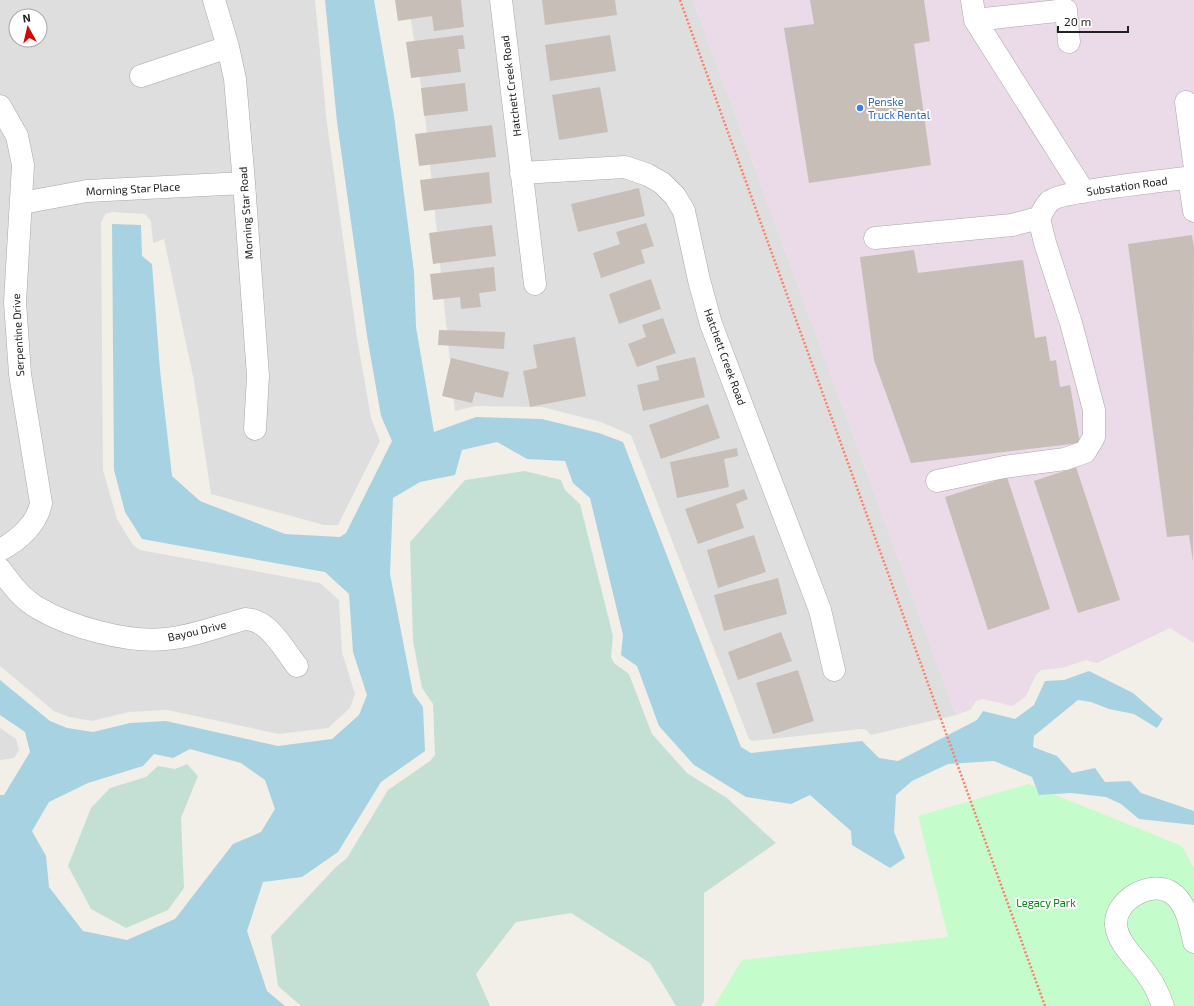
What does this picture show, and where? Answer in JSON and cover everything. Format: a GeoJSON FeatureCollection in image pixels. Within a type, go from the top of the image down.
{"type":"FeatureCollection","features":[{"type":"Feature","properties":{"kind":"street","name":"Morning Star Road"},"geometry":{"type":"LineString","coordinates":[[214,0],[228,47],[235,79],[258,376],[255,429]]}},
{"type":"Feature","properties":{"kind":"street","name":"Hatchett Creek Road"},"geometry":{"type":"LineString","coordinates":[[501,0],[535,284]]}},
{"type":"Feature","properties":{"kind":"street"},"geometry":{"type":"LineString","coordinates":[[974,10],[1066,10],[1069,42]]}},
{"type":"Feature","properties":{"kind":"street"},"geometry":{"type":"LineString","coordinates":[[974,10],[1084,192]]}},
{"type":"Feature","properties":{"kind":"street"},"geometry":{"type":"LineString","coordinates":[[141,76],[228,47]]}},
{"type":"Feature","properties":{"kind":"street"},"geometry":{"type":"LineString","coordinates":[[1186,102],[1194,211]]}},
{"type":"Feature","properties":{"kind":"street","name":"Serpentine Drive"},"geometry":{"type":"LineString","coordinates":[[0,106],[17,136],[21,148],[23,165],[22,203],[16,264],[15,302],[20,374],[42,503],[34,522],[0,550]]}},
{"type":"Feature","properties":{"kind":"street","name":"Hatchett Creek Road"},"geometry":{"type":"LineString","coordinates":[[521,173],[625,167],[648,175],[662,183],[675,196],[688,222],[699,280],[711,324],[820,610],[834,670]]}},
{"type":"Feature","properties":{"kind":"street","name":"Substation Road"},"geometry":{"type":"LineString","coordinates":[[1040,218],[1049,201],[1061,196],[1192,172]]}},
{"type":"Feature","properties":{"kind":"street","name":"Morning Star Place"},"geometry":{"type":"LineString","coordinates":[[22,203],[87,191],[244,183]]}},
{"type":"Feature","properties":{"kind":"street"},"geometry":{"type":"LineString","coordinates":[[875,238],[1012,225],[1040,218],[1045,243],[1071,323],[1094,410],[1094,437],[1085,452],[1065,459],[1004,467],[937,481]]}},
{"type":"Feature","properties":{"kind":"street","name":"Bayou Drive"},"geometry":{"type":"LineString","coordinates":[[0,569],[15,589],[37,608],[61,619],[125,637],[152,640],[167,639],[252,619],[265,625],[297,666]]}},
{"type":"Feature","properties":{"kind":"street"},"geometry":{"type":"LineString","coordinates":[[1163,1006],[1148,975],[1119,935],[1116,924],[1117,913],[1132,897],[1143,891],[1154,888],[1171,892],[1183,906],[1194,942]]}},
{"type":"Feature","properties":{"kind":"path"},"geometry":{"type":"LineString","coordinates":[[680,0],[1045,1006]]}},
{"type":"Feature","properties":{"kind":"shaded area"},"geometry":{"type":"Polygon","coordinates":[[[0,0],[315,0],[327,124],[357,338],[371,418],[380,441],[338,525],[324,525],[211,494],[194,381],[164,239],[153,243],[151,221],[145,214],[112,212],[105,214],[101,223],[103,470],[117,519],[133,545],[140,550],[320,583],[339,600],[342,652],[355,694],[350,708],[328,728],[279,734],[167,710],[129,712],[92,721],[69,717],[54,711],[0,666],[0,0]]]}},
{"type":"Feature","properties":{"kind":"shaded area"},"geometry":{"type":"Polygon","coordinates":[[[408,0],[693,0],[956,715],[871,735],[866,730],[861,729],[752,741],[749,739],[631,435],[601,422],[542,407],[476,406],[455,411],[424,106],[408,0]]]}},
{"type":"Feature","properties":{"kind":"shaded area"},"geometry":{"type":"Polygon","coordinates":[[[693,0],[1194,0],[1194,643],[1170,628],[1097,663],[1086,660],[1062,668],[1041,670],[1036,675],[1026,696],[1013,706],[982,699],[976,701],[970,710],[956,715],[693,0]]]}},
{"type":"Feature","properties":{"kind":"shaded area"},"geometry":{"type":"Polygon","coordinates":[[[0,728],[16,739],[19,750],[14,758],[0,760],[0,728]]]}},
{"type":"Feature","properties":{"kind":"green space"},"geometry":{"type":"Polygon","coordinates":[[[525,471],[561,480],[565,490],[580,504],[613,636],[611,657],[614,663],[629,674],[652,734],[687,773],[727,798],[776,843],[704,893],[704,1001],[701,1006],[676,1006],[650,963],[571,913],[516,922],[476,974],[490,1006],[301,1006],[278,986],[271,936],[336,867],[347,858],[388,790],[430,761],[435,755],[433,704],[422,688],[413,641],[410,542],[465,480],[525,471]]]}},
{"type":"Feature","properties":{"kind":"green space"},"geometry":{"type":"Polygon","coordinates":[[[187,764],[198,776],[181,818],[184,888],[168,910],[126,928],[91,909],[68,866],[91,808],[110,788],[146,777],[158,766],[175,769],[187,764]]]}},
{"type":"Feature","properties":{"kind":"green space","name":"Legacy Park"},"geometry":{"type":"Polygon","coordinates":[[[1028,784],[1182,846],[1194,868],[1194,1006],[714,1006],[742,960],[948,937],[918,816],[1028,784]]]}},
{"type":"Feature","properties":{"kind":"water"},"geometry":{"type":"Polygon","coordinates":[[[325,0],[374,0],[394,116],[414,272],[416,327],[434,432],[476,417],[542,419],[599,433],[623,442],[741,747],[751,753],[862,741],[879,758],[898,761],[977,720],[983,711],[1015,719],[1034,705],[1045,681],[1064,680],[1089,671],[1133,693],[1163,719],[1157,728],[1134,714],[1109,709],[1091,702],[1078,700],[1034,736],[1033,747],[1057,756],[1072,773],[1095,768],[1105,782],[1130,781],[1141,793],[1194,811],[1194,825],[1139,819],[1121,804],[1106,797],[1071,793],[1039,795],[1032,777],[994,761],[948,764],[912,781],[896,795],[894,832],[905,858],[890,868],[852,845],[851,831],[810,795],[791,804],[746,797],[694,765],[659,726],[637,666],[621,655],[623,635],[590,498],[573,483],[565,461],[527,459],[497,442],[462,450],[455,475],[420,482],[393,498],[390,574],[413,693],[423,707],[425,751],[381,782],[338,852],[302,877],[263,882],[247,931],[267,991],[285,1006],[0,1006],[0,795],[4,795],[30,752],[25,732],[0,715],[0,680],[50,721],[67,728],[93,732],[130,723],[166,721],[278,746],[332,739],[359,715],[367,695],[353,652],[349,594],[325,572],[142,539],[125,512],[114,470],[112,224],[141,225],[142,256],[152,264],[160,370],[172,476],[200,501],[285,534],[340,537],[346,533],[392,441],[381,416],[367,336],[337,122],[325,0]],[[190,749],[173,758],[154,754],[143,766],[88,783],[49,802],[32,831],[46,856],[49,887],[83,931],[127,940],[175,919],[233,844],[261,832],[275,809],[265,780],[241,763],[190,749]]]}},
{"type":"Feature","properties":{"kind":"building"},"geometry":{"type":"Polygon","coordinates":[[[395,0],[461,0],[464,27],[434,31],[432,16],[398,21],[395,0]]]}},
{"type":"Feature","properties":{"kind":"building"},"geometry":{"type":"Polygon","coordinates":[[[542,0],[615,0],[617,15],[545,25],[542,0]]]}},
{"type":"Feature","properties":{"kind":"building","name":"Penske Truck Rental"},"geometry":{"type":"Polygon","coordinates":[[[810,0],[924,0],[930,41],[914,44],[931,165],[809,183],[784,28],[814,24],[810,0]]]}},
{"type":"Feature","properties":{"kind":"building"},"geometry":{"type":"Polygon","coordinates":[[[463,35],[465,49],[458,49],[461,72],[411,78],[406,42],[463,35]]]}},
{"type":"Feature","properties":{"kind":"building"},"geometry":{"type":"Polygon","coordinates":[[[610,35],[616,71],[550,81],[545,45],[610,35]]]}},
{"type":"Feature","properties":{"kind":"building"},"geometry":{"type":"Polygon","coordinates":[[[465,83],[468,111],[424,116],[421,88],[465,83]]]}},
{"type":"Feature","properties":{"kind":"building"},"geometry":{"type":"Polygon","coordinates":[[[600,87],[608,132],[559,140],[552,95],[600,87]]]}},
{"type":"Feature","properties":{"kind":"building"},"geometry":{"type":"Polygon","coordinates":[[[492,125],[496,157],[419,166],[415,134],[492,125]]]}},
{"type":"Feature","properties":{"kind":"building"},"geometry":{"type":"Polygon","coordinates":[[[489,172],[492,203],[424,211],[420,180],[489,172]]]}},
{"type":"Feature","properties":{"kind":"building"},"geometry":{"type":"Polygon","coordinates":[[[639,188],[645,216],[578,232],[571,204],[639,188]]]}},
{"type":"Feature","properties":{"kind":"building"},"geometry":{"type":"Polygon","coordinates":[[[646,223],[654,246],[641,250],[645,263],[601,278],[593,253],[620,244],[616,232],[646,223]]]}},
{"type":"Feature","properties":{"kind":"building"},"geometry":{"type":"Polygon","coordinates":[[[492,225],[496,256],[433,264],[429,233],[492,225]]]}},
{"type":"Feature","properties":{"kind":"building"},"geometry":{"type":"Polygon","coordinates":[[[1192,235],[1194,248],[1193,562],[1189,535],[1167,537],[1128,244],[1192,235]]]}},
{"type":"Feature","properties":{"kind":"building"},"geometry":{"type":"Polygon","coordinates":[[[914,250],[918,273],[1023,260],[1035,338],[1046,336],[1050,361],[1056,360],[1060,387],[1070,385],[1080,443],[911,463],[874,360],[860,257],[914,250]]]}},
{"type":"Feature","properties":{"kind":"building"},"geometry":{"type":"Polygon","coordinates":[[[494,267],[496,291],[479,293],[481,307],[461,309],[460,297],[433,300],[430,274],[494,267]]]}},
{"type":"Feature","properties":{"kind":"building"},"geometry":{"type":"Polygon","coordinates":[[[651,279],[661,309],[619,324],[609,294],[651,279]]]}},
{"type":"Feature","properties":{"kind":"building"},"geometry":{"type":"Polygon","coordinates":[[[663,318],[676,353],[637,367],[628,344],[646,337],[642,325],[663,318]]]}},
{"type":"Feature","properties":{"kind":"building"},"geometry":{"type":"Polygon","coordinates":[[[439,330],[505,332],[504,349],[438,345],[439,330]]]}},
{"type":"Feature","properties":{"kind":"building"},"geometry":{"type":"Polygon","coordinates":[[[575,337],[586,396],[530,407],[523,371],[537,368],[533,345],[575,337]]]}},
{"type":"Feature","properties":{"kind":"building"},"geometry":{"type":"Polygon","coordinates":[[[695,357],[705,397],[643,411],[637,385],[659,380],[656,366],[695,357]]]}},
{"type":"Feature","properties":{"kind":"building"},"geometry":{"type":"Polygon","coordinates":[[[451,358],[509,372],[503,398],[475,392],[472,403],[442,396],[451,358]]]}},
{"type":"Feature","properties":{"kind":"building"},"geometry":{"type":"Polygon","coordinates":[[[708,404],[720,438],[661,459],[649,425],[708,404]]]}},
{"type":"Feature","properties":{"kind":"building"},"geometry":{"type":"Polygon","coordinates":[[[737,448],[738,456],[724,459],[729,487],[677,498],[670,462],[737,448]]]}},
{"type":"Feature","properties":{"kind":"building"},"geometry":{"type":"Polygon","coordinates":[[[1076,467],[1120,600],[1078,613],[1034,481],[1076,467]]]}},
{"type":"Feature","properties":{"kind":"building"},"geometry":{"type":"Polygon","coordinates":[[[1007,477],[1050,609],[988,630],[945,497],[1007,477]]]}},
{"type":"Feature","properties":{"kind":"building"},"geometry":{"type":"Polygon","coordinates":[[[744,489],[748,499],[736,504],[744,528],[698,544],[685,509],[744,489]]]}},
{"type":"Feature","properties":{"kind":"building"},"geometry":{"type":"Polygon","coordinates":[[[754,535],[766,572],[718,588],[707,550],[754,535]]]}},
{"type":"Feature","properties":{"kind":"building"},"geometry":{"type":"Polygon","coordinates":[[[778,578],[787,614],[724,631],[714,595],[778,578]]]}},
{"type":"Feature","properties":{"kind":"building"},"geometry":{"type":"Polygon","coordinates":[[[781,632],[792,661],[738,680],[728,652],[781,632]]]}},
{"type":"Feature","properties":{"kind":"building"},"geometry":{"type":"Polygon","coordinates":[[[798,670],[814,721],[773,734],[756,683],[798,670]]]}},
{"type":"Feature","properties":{"kind":"place","name":"Penske Truck Rental"},"geometry":{"type":"Point","coordinates":[860,108]}}]}
